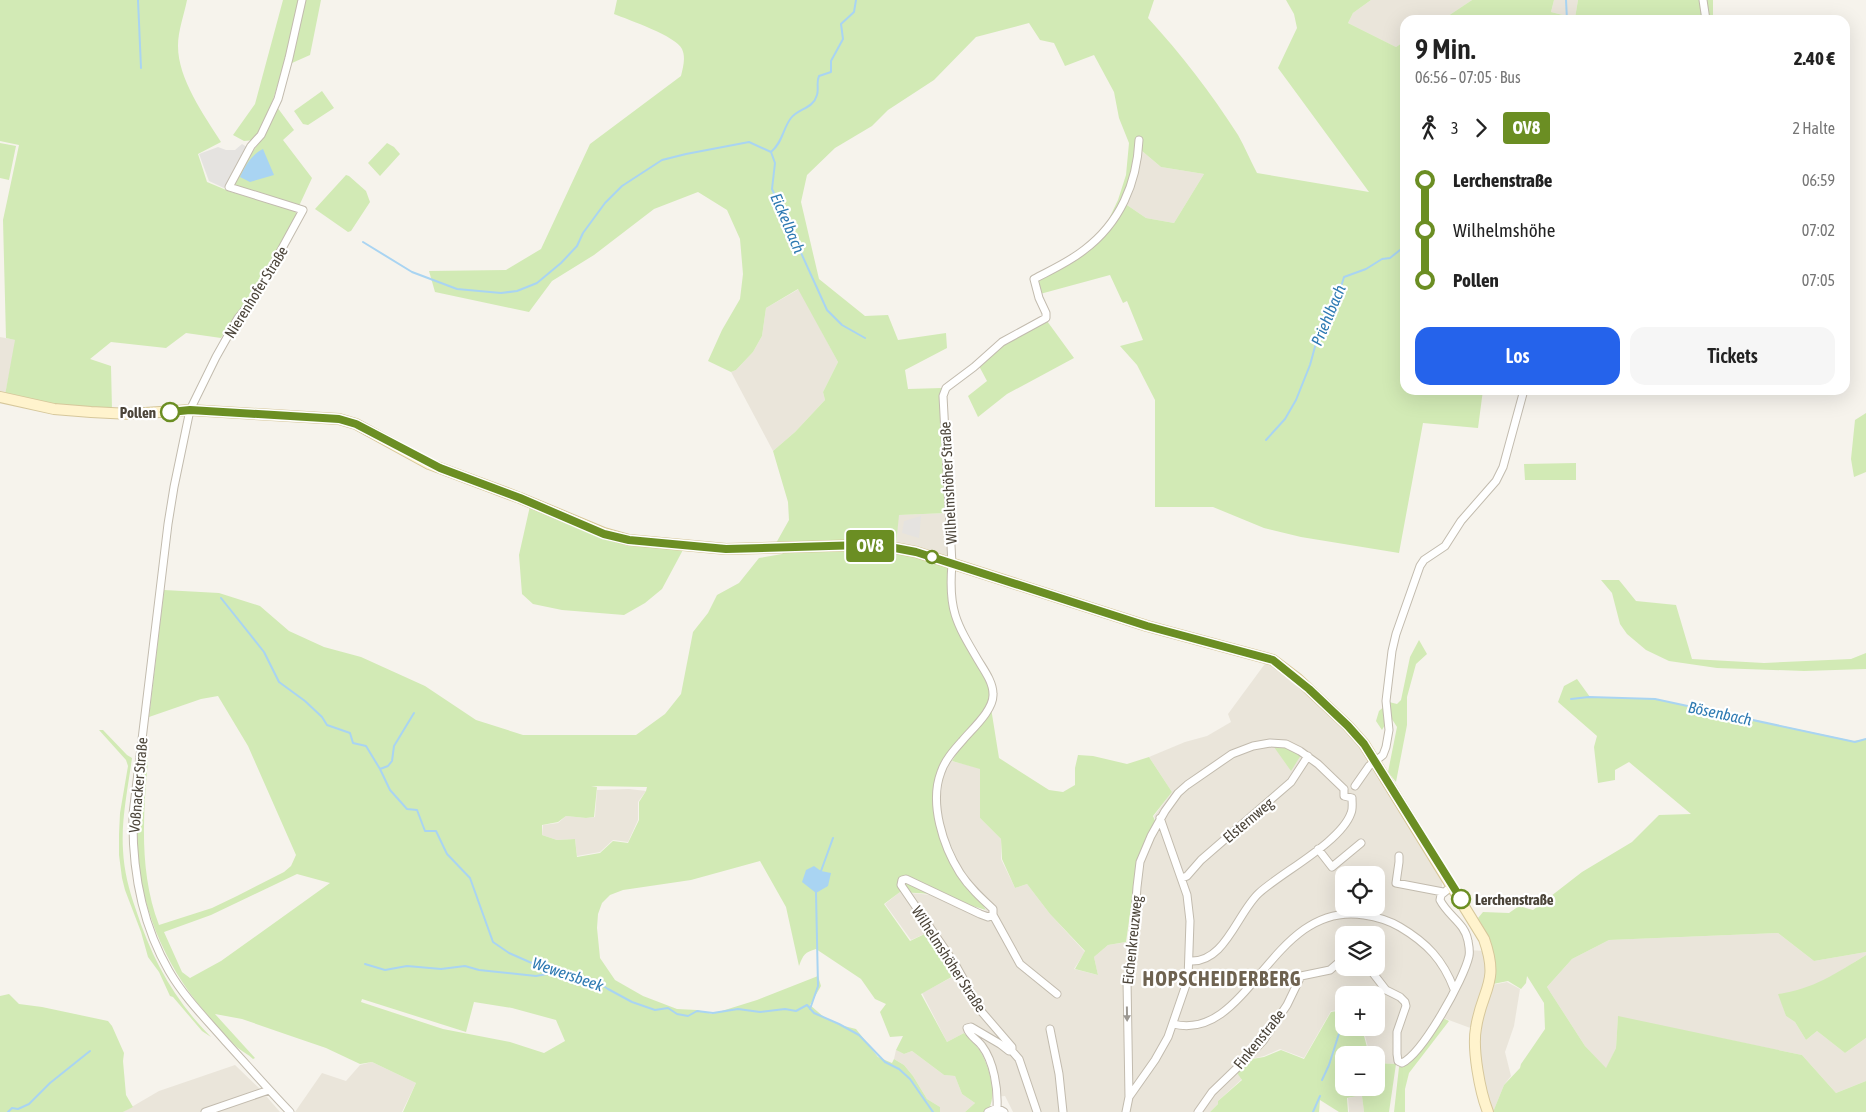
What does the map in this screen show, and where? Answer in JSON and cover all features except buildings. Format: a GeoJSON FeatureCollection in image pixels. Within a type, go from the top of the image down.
{"type":"FeatureCollection","features":[{"type":"Feature","properties":{"kind":"street","name":"Nierenhofer Straße"},"geometry":{"type":"LineString","coordinates":[[190,410],[220,349],[238,318],[264,283],[303,210],[229,187],[250,146],[261,135],[278,99],[302,0]]}},
{"type":"Feature","properties":{"kind":"street"},"geometry":{"type":"LineString","coordinates":[[1703,0],[1705,15]]}},
{"type":"Feature","properties":{"kind":"street","name":"Wilhelmshöher Straße"},"geometry":{"type":"LineString","coordinates":[[1057,994],[1020,964],[993,915],[993,909],[972,889],[960,872],[950,854],[940,825],[937,785],[945,763],[990,707],[994,694],[990,681],[958,625],[951,605],[949,589],[952,564],[943,391],[1006,339],[1046,318],[1034,279],[1074,257],[1104,232],[1131,189],[1140,140]]}},
{"type":"Feature","properties":{"kind":"street"},"geometry":{"type":"LineString","coordinates":[[1189,961],[1198,962],[1210,956],[1224,943],[1258,893],[1318,849],[1345,824],[1351,815],[1352,798],[1356,793],[1355,786],[1369,766],[1383,755],[1389,738],[1386,701],[1392,651],[1417,572],[1424,560],[1445,546],[1461,521],[1498,477],[1503,467],[1523,395]]}},
{"type":"Feature","properties":{"kind":"street"},"geometry":{"type":"LineString","coordinates":[[0,396],[54,409],[91,412],[159,414],[190,410],[347,421],[429,464],[520,498],[604,534],[629,540],[726,549],[862,545],[895,548],[916,552],[1147,626],[1273,660],[1298,680],[1348,726],[1376,761],[1484,939],[1492,963],[1491,980],[1477,1022],[1475,1039],[1481,1089],[1488,1112]]}},
{"type":"Feature","properties":{"kind":"street","name":"Voßnacker Straße"},"geometry":{"type":"LineString","coordinates":[[190,410],[174,487],[156,621],[133,814],[135,865],[148,923],[169,971],[198,1010],[290,1112]]}},
{"type":"Feature","properties":{"kind":"street","name":"Eichenkreuzweg"},"geometry":{"type":"LineString","coordinates":[[1129,1097],[1127,980],[1132,954],[1134,909],[1140,862],[1160,818],[1187,784],[1232,754],[1253,746],[1270,743],[1286,744],[1308,756],[1344,789]]}},
{"type":"Feature","properties":{"kind":"street","name":"Elsternweg"},"geometry":{"type":"LineString","coordinates":[[1182,878],[1187,876],[1201,860],[1291,782],[1308,756]]}},
{"type":"Feature","properties":{"kind":"street"},"geometry":{"type":"LineString","coordinates":[[1352,798],[1344,796],[1344,789],[1349,784],[1355,786]]}},
{"type":"Feature","properties":{"kind":"street"},"geometry":{"type":"LineString","coordinates":[[1126,1112],[1129,1097],[1155,1060],[1168,1037],[1188,978],[1190,921],[1188,895],[1160,818]]}},
{"type":"Feature","properties":{"kind":"street"},"geometry":{"type":"LineString","coordinates":[[1318,849],[1332,867],[1361,843]]}},
{"type":"Feature","properties":{"kind":"street"},"geometry":{"type":"LineString","coordinates":[[1399,856],[1400,862],[1396,883],[1443,892]]}},
{"type":"Feature","properties":{"kind":"street","name":"Wilhelmshöher Straße"},"geometry":{"type":"LineString","coordinates":[[988,1112],[1002,1111],[991,1064],[982,1046],[968,1032],[967,1028],[971,1027],[1000,1044],[1009,1052],[1012,1051],[1012,1047],[980,1011],[958,968],[901,886],[902,880],[906,879],[980,914],[988,917],[993,915]]}},
{"type":"Feature","properties":{"kind":"street"},"geometry":{"type":"LineString","coordinates":[[1375,976],[1386,990],[1405,1002],[1406,1006],[1397,1032],[1398,1061],[1402,1063],[1406,1061],[1428,1035],[1440,1018],[1467,962],[1469,943],[1465,931],[1461,924],[1441,903],[1440,897],[1443,892],[1452,886]]}},
{"type":"Feature","properties":{"kind":"street"},"geometry":{"type":"LineString","coordinates":[[1173,1024],[1181,1026],[1201,1024],[1218,1017],[1253,984],[1278,952],[1292,939],[1318,922],[1344,913],[1385,918],[1410,933],[1440,960],[1454,989]]}},
{"type":"Feature","properties":{"kind":"street","name":"Finkenstraße"},"geometry":{"type":"LineString","coordinates":[[1198,1112],[1212,1092],[1263,1041],[1288,1004],[1301,976],[1330,970],[1335,966]]}},
{"type":"Feature","properties":{"kind":"street"},"geometry":{"type":"LineString","coordinates":[[1050,1029],[1059,1074],[1063,1112]]}},
{"type":"Feature","properties":{"kind":"street"},"geometry":{"type":"LineString","coordinates":[[1012,1051],[1019,1059],[1038,1112]]}},
{"type":"Feature","properties":{"kind":"street"},"geometry":{"type":"LineString","coordinates":[[205,1112],[269,1090]]}},
{"type":"Feature","properties":{"kind":"shaded area"},"geometry":{"type":"Polygon","coordinates":[[[1371,0],[1472,0],[1450,15],[1400,15],[1400,44],[1396,47],[1348,23],[1353,13],[1371,0]]]}},
{"type":"Feature","properties":{"kind":"shaded area"},"geometry":{"type":"Polygon","coordinates":[[[1554,0],[1578,0],[1576,15],[1563,15],[1551,12],[1554,0]]]}},
{"type":"Feature","properties":{"kind":"shaded area"},"geometry":{"type":"Polygon","coordinates":[[[242,144],[247,147],[224,188],[209,181],[199,154],[218,147],[226,150],[235,150],[242,144]]]}},
{"type":"Feature","properties":{"kind":"shaded area"},"geometry":{"type":"Polygon","coordinates":[[[1142,151],[1161,167],[1204,174],[1174,223],[1146,218],[1124,203],[1139,171],[1142,151]]]}},
{"type":"Feature","properties":{"kind":"shaded area"},"geometry":{"type":"Polygon","coordinates":[[[799,289],[838,362],[823,392],[825,400],[795,432],[773,451],[731,372],[736,370],[753,352],[762,336],[766,308],[799,289]]]}},
{"type":"Feature","properties":{"kind":"shaded area"},"geometry":{"type":"Polygon","coordinates":[[[0,337],[16,340],[5,395],[0,394],[0,337]]]}},
{"type":"Feature","properties":{"kind":"shaded area"},"geometry":{"type":"Polygon","coordinates":[[[947,513],[950,560],[896,545],[898,515],[947,513]]]}},
{"type":"Feature","properties":{"kind":"shaded area"},"geometry":{"type":"Polygon","coordinates":[[[921,516],[919,538],[902,533],[904,521],[921,516]]]}},
{"type":"Feature","properties":{"kind":"shaded area"},"geometry":{"type":"Polygon","coordinates":[[[1267,661],[1290,677],[1362,746],[1442,880],[1442,887],[1436,894],[1438,905],[1457,924],[1462,932],[1466,950],[1487,951],[1492,985],[1507,982],[1520,989],[1514,1026],[1505,1052],[1511,1076],[1504,1085],[1493,1112],[1487,1095],[1473,1029],[1438,1016],[1408,1055],[1396,1064],[1385,1063],[1385,1046],[1368,1046],[1365,1036],[1385,1036],[1385,986],[1335,986],[1335,1010],[1331,1011],[1304,1058],[1280,1049],[1252,1059],[1237,1073],[1242,1079],[1218,1101],[1218,1104],[1210,1112],[1013,1112],[1005,1096],[994,1097],[988,1065],[979,1047],[964,1033],[947,1042],[922,993],[958,974],[931,931],[911,940],[885,904],[900,892],[932,895],[979,916],[986,910],[980,892],[962,870],[942,825],[940,802],[943,778],[951,761],[980,768],[980,818],[1001,839],[1001,859],[1015,888],[1027,884],[1050,914],[1085,952],[1074,969],[1098,975],[1094,957],[1108,945],[1127,942],[1137,864],[1156,823],[1154,816],[1172,792],[1149,757],[1185,742],[1207,736],[1231,722],[1228,714],[1267,661]]]}},
{"type":"Feature","properties":{"kind":"shaded area"},"geometry":{"type":"Polygon","coordinates":[[[629,789],[646,791],[638,802],[638,820],[628,842],[613,840],[600,852],[577,856],[575,839],[557,840],[542,835],[543,825],[558,823],[566,816],[595,817],[597,790],[629,789]]]}},
{"type":"Feature","properties":{"kind":"shaded area"},"geometry":{"type":"Polygon","coordinates":[[[1778,933],[1814,961],[1866,952],[1866,955],[1821,983],[1796,992],[1779,994],[1786,1016],[1795,1022],[1806,1040],[1817,1031],[1845,1053],[1866,1038],[1866,1081],[1836,1093],[1802,1055],[1618,1017],[1616,1048],[1606,1069],[1585,1046],[1547,987],[1572,959],[1609,940],[1778,933]]]}},
{"type":"Feature","properties":{"kind":"shaded area"},"geometry":{"type":"Polygon","coordinates":[[[896,1050],[904,1054],[912,1051],[944,1075],[955,1076],[962,1094],[975,1103],[965,1112],[940,1112],[940,1107],[927,1099],[904,1065],[894,1059],[896,1050]]]}},
{"type":"Feature","properties":{"kind":"shaded area"},"geometry":{"type":"Polygon","coordinates":[[[372,1062],[416,1083],[402,1112],[295,1112],[322,1073],[346,1081],[360,1065],[372,1062]]]}},
{"type":"Feature","properties":{"kind":"shaded area"},"geometry":{"type":"Polygon","coordinates":[[[235,1065],[280,1112],[123,1112],[159,1091],[235,1065]]]}},
{"type":"Feature","properties":{"kind":"shaded area"},"geometry":{"type":"Polygon","coordinates":[[[1362,1096],[1364,1112],[1349,1112],[1348,1098],[1362,1096]]]}},
{"type":"Feature","properties":{"kind":"green space"},"geometry":{"type":"Polygon","coordinates":[[[0,0],[187,0],[178,46],[182,71],[193,96],[221,142],[198,154],[207,182],[231,192],[295,210],[297,216],[267,275],[237,313],[221,338],[186,333],[166,348],[111,342],[90,359],[111,366],[112,410],[55,406],[5,395],[15,340],[6,338],[3,220],[19,145],[0,141],[0,0]]]}},
{"type":"Feature","properties":{"kind":"green space"},"geometry":{"type":"Polygon","coordinates":[[[283,0],[321,0],[310,55],[292,63],[284,64],[273,100],[255,140],[244,141],[233,135],[255,104],[283,0]]]}},
{"type":"Feature","properties":{"kind":"green space"},"geometry":{"type":"Polygon","coordinates":[[[617,0],[1154,0],[1148,18],[1184,60],[1217,104],[1238,135],[1257,173],[1369,192],[1278,68],[1297,28],[1294,14],[1286,0],[1371,0],[1353,13],[1348,23],[1396,47],[1400,44],[1400,395],[1482,395],[1478,428],[1423,423],[1399,553],[1301,537],[1264,528],[1213,507],[1155,507],[1155,400],[1137,365],[1120,346],[1143,340],[1127,301],[1123,303],[1110,275],[1040,294],[1039,279],[1068,262],[1106,225],[1118,200],[1126,175],[1129,143],[1119,118],[1114,92],[1094,55],[1065,66],[1054,43],[1040,40],[1029,23],[976,37],[934,80],[888,110],[872,126],[835,148],[807,175],[801,202],[819,279],[865,316],[888,315],[898,340],[946,333],[947,348],[905,370],[908,389],[942,388],[940,397],[947,513],[899,515],[896,545],[775,545],[789,520],[788,502],[773,451],[795,432],[825,400],[823,392],[838,362],[798,289],[766,308],[762,336],[753,352],[736,370],[731,372],[708,361],[722,330],[740,299],[743,274],[740,239],[727,210],[698,192],[654,209],[594,255],[552,281],[529,312],[435,292],[429,271],[506,270],[541,249],[590,144],[681,76],[684,62],[682,49],[671,39],[614,14],[617,0]],[[1142,151],[1136,178],[1124,203],[1146,218],[1174,223],[1204,174],[1161,167],[1142,151]]]}},
{"type":"Feature","properties":{"kind":"green space"},"geometry":{"type":"Polygon","coordinates":[[[1472,0],[1554,0],[1551,12],[1563,15],[1450,15],[1472,0]]]}},
{"type":"Feature","properties":{"kind":"green space"},"geometry":{"type":"Polygon","coordinates":[[[1578,0],[1713,0],[1713,15],[1576,15],[1578,0]]]}},
{"type":"Feature","properties":{"kind":"green space"},"geometry":{"type":"Polygon","coordinates":[[[322,91],[334,108],[308,125],[303,124],[294,111],[322,91]]]}},
{"type":"Feature","properties":{"kind":"green space"},"geometry":{"type":"Polygon","coordinates":[[[277,107],[294,130],[283,140],[312,178],[299,206],[231,186],[241,167],[259,143],[277,107]]]}},
{"type":"Feature","properties":{"kind":"green space"},"geometry":{"type":"Polygon","coordinates":[[[0,143],[16,146],[9,180],[0,178],[0,143]]]}},
{"type":"Feature","properties":{"kind":"green space"},"geometry":{"type":"Polygon","coordinates":[[[387,143],[400,154],[380,176],[368,163],[387,143]]]}},
{"type":"Feature","properties":{"kind":"green space"},"geometry":{"type":"Polygon","coordinates":[[[346,175],[366,191],[370,202],[351,231],[348,232],[315,209],[346,175]]]}},
{"type":"Feature","properties":{"kind":"green space"},"geometry":{"type":"Polygon","coordinates":[[[1047,321],[1074,358],[1007,394],[978,417],[968,396],[987,381],[979,366],[1008,341],[1047,321]]]}},
{"type":"Feature","properties":{"kind":"green space"},"geometry":{"type":"Polygon","coordinates":[[[1866,413],[1866,472],[1854,477],[1851,459],[1855,420],[1866,413]]]}},
{"type":"Feature","properties":{"kind":"green space"},"geometry":{"type":"Polygon","coordinates":[[[1576,463],[1576,480],[1525,480],[1524,464],[1576,463]]]}},
{"type":"Feature","properties":{"kind":"green space"},"geometry":{"type":"Polygon","coordinates":[[[530,506],[627,546],[684,548],[662,589],[645,603],[624,615],[562,610],[533,604],[522,594],[519,555],[530,506]]]}},
{"type":"Feature","properties":{"kind":"green space"},"geometry":{"type":"Polygon","coordinates":[[[786,550],[897,550],[947,567],[949,573],[947,589],[949,606],[957,625],[989,682],[999,758],[1049,790],[1063,792],[1075,785],[1075,768],[1078,755],[1093,756],[1127,764],[1149,757],[1172,792],[1153,816],[1156,823],[1137,865],[1126,942],[1108,945],[1094,957],[1098,975],[1075,969],[1085,951],[1050,914],[1027,884],[1015,888],[1002,859],[1001,839],[980,818],[980,769],[952,761],[960,748],[963,738],[935,784],[947,854],[986,910],[932,894],[900,892],[884,904],[910,941],[931,931],[957,974],[921,994],[947,1042],[964,1033],[982,1054],[989,1071],[992,1089],[990,1106],[986,1112],[965,1112],[975,1103],[962,1094],[955,1076],[944,1075],[912,1051],[904,1054],[896,1050],[903,1036],[890,1037],[880,1012],[886,1004],[875,999],[861,979],[816,949],[805,954],[799,966],[786,907],[760,861],[691,880],[623,890],[610,895],[602,903],[598,914],[597,928],[600,958],[615,980],[643,996],[677,1009],[697,1010],[712,1014],[757,1000],[818,976],[821,986],[810,1005],[825,1018],[840,1025],[856,1029],[878,1057],[892,1063],[894,1059],[904,1065],[927,1099],[940,1107],[940,1112],[403,1112],[416,1083],[372,1062],[360,1064],[326,1048],[242,1019],[215,1014],[255,1058],[253,1059],[229,1040],[190,993],[165,953],[148,909],[142,886],[137,840],[145,756],[147,756],[148,760],[144,823],[145,864],[148,885],[159,925],[212,908],[284,872],[291,866],[296,855],[248,746],[218,696],[201,699],[149,717],[164,590],[219,593],[260,606],[289,631],[324,647],[361,657],[425,686],[476,720],[523,735],[636,735],[665,714],[681,694],[693,632],[708,613],[717,595],[739,583],[759,558],[782,554],[786,550]],[[591,786],[597,787],[594,817],[566,816],[558,822],[542,825],[542,835],[557,840],[575,839],[577,857],[600,853],[613,841],[628,843],[639,820],[639,802],[647,787],[591,786]],[[297,874],[211,915],[164,932],[182,972],[190,978],[221,961],[330,883],[297,874]],[[362,999],[361,1002],[443,1029],[510,1042],[544,1053],[565,1041],[556,1020],[512,1008],[474,1002],[466,1032],[362,999]]]}},
{"type":"Feature","properties":{"kind":"green space"},"geometry":{"type":"Polygon","coordinates":[[[1601,580],[1619,580],[1636,601],[1676,605],[1692,659],[1764,663],[1851,659],[1866,653],[1866,669],[1804,671],[1717,668],[1669,661],[1646,650],[1627,634],[1620,624],[1612,593],[1601,580]]]}},
{"type":"Feature","properties":{"kind":"green space"},"geometry":{"type":"Polygon","coordinates":[[[1419,640],[1427,654],[1416,664],[1407,697],[1407,725],[1396,782],[1388,772],[1397,727],[1390,716],[1382,730],[1376,721],[1379,711],[1389,702],[1397,704],[1401,700],[1410,657],[1419,640]]]}},
{"type":"Feature","properties":{"kind":"green space"},"geometry":{"type":"Polygon","coordinates":[[[1577,679],[1590,697],[1655,699],[1853,741],[1866,739],[1866,952],[1814,961],[1778,933],[1609,940],[1572,959],[1547,987],[1585,1046],[1606,1068],[1616,1048],[1618,1016],[1802,1055],[1836,1093],[1866,1081],[1866,1112],[1493,1112],[1504,1085],[1520,1068],[1545,1029],[1544,1003],[1527,976],[1526,983],[1521,989],[1508,981],[1493,984],[1495,975],[1494,958],[1478,918],[1483,912],[1509,913],[1519,906],[1533,910],[1582,872],[1632,842],[1659,815],[1691,814],[1629,762],[1615,770],[1615,780],[1598,783],[1594,747],[1597,736],[1558,702],[1564,686],[1577,679]]]}},
{"type":"Feature","properties":{"kind":"green space"},"geometry":{"type":"Polygon","coordinates":[[[99,730],[103,730],[132,758],[124,816],[123,850],[129,888],[142,928],[157,962],[175,993],[211,1037],[202,1031],[173,997],[170,996],[159,972],[148,957],[125,890],[119,855],[120,813],[128,766],[126,760],[99,730]]]}},
{"type":"Feature","properties":{"kind":"green space"},"geometry":{"type":"Polygon","coordinates":[[[1274,747],[1286,747],[1301,755],[1291,771],[1274,747]]]}},
{"type":"Feature","properties":{"kind":"green space"},"geometry":{"type":"Polygon","coordinates":[[[1866,955],[1866,1038],[1845,1053],[1817,1031],[1806,1040],[1795,1022],[1786,1016],[1778,994],[1802,989],[1835,974],[1866,955]]]}},
{"type":"Feature","properties":{"kind":"green space"},"geometry":{"type":"Polygon","coordinates":[[[9,994],[19,1004],[108,1021],[124,1053],[126,1095],[133,1107],[123,1112],[0,1112],[0,996],[9,994]]]}},
{"type":"Feature","properties":{"kind":"green space"},"geometry":{"type":"Polygon","coordinates":[[[1335,1011],[1335,1036],[1364,1036],[1367,1046],[1335,1046],[1335,1096],[1357,1096],[1347,1098],[1348,1112],[1339,1112],[1320,1100],[1319,1112],[1210,1112],[1218,1104],[1218,1101],[1242,1080],[1237,1073],[1252,1059],[1264,1057],[1281,1050],[1304,1059],[1331,1012],[1335,1011]]]}},
{"type":"Feature","properties":{"kind":"green space"},"geometry":{"type":"Polygon","coordinates":[[[1443,1018],[1449,1021],[1409,1073],[1405,1089],[1405,1112],[1394,1112],[1399,1067],[1404,1066],[1408,1062],[1443,1018]]]}},
{"type":"Feature","properties":{"kind":"green space"},"geometry":{"type":"Polygon","coordinates":[[[1385,1063],[1396,1064],[1389,1112],[1364,1112],[1362,1096],[1385,1096],[1385,1063]]]}},
{"type":"Feature","properties":{"kind":"water"},"geometry":{"type":"Polygon","coordinates":[[[263,149],[274,175],[250,182],[240,177],[249,161],[263,149]]]}},
{"type":"Feature","properties":{"kind":"water"},"geometry":{"type":"Polygon","coordinates":[[[814,866],[821,871],[831,873],[828,886],[816,893],[802,882],[806,870],[814,866]]]}},
{"type":"Feature","properties":{"kind":"waterway"},"geometry":{"type":"LineString","coordinates":[[138,0],[141,68]]}},
{"type":"Feature","properties":{"kind":"waterway","name":"Eickelbach"},"geometry":{"type":"LineString","coordinates":[[856,0],[854,12],[841,24],[843,39],[831,61],[831,72],[819,76],[818,93],[815,100],[791,118],[778,144],[771,152],[775,163],[772,189],[827,310],[842,325],[865,338]]}},
{"type":"Feature","properties":{"kind":"waterway","name":"Priehlbach"},"geometry":{"type":"LineString","coordinates":[[1566,0],[1567,15]]}},
{"type":"Feature","properties":{"kind":"waterway"},"geometry":{"type":"LineString","coordinates":[[363,242],[412,272],[457,289],[501,293],[517,291],[537,283],[561,263],[577,246],[583,233],[605,203],[622,186],[662,160],[749,142],[771,152]]}},
{"type":"Feature","properties":{"kind":"waterway","name":"Priehlbach"},"geometry":{"type":"LineString","coordinates":[[1266,440],[1285,419],[1296,400],[1310,365],[1321,325],[1326,314],[1337,300],[1344,277],[1366,269],[1382,259],[1390,258],[1400,250]]}},
{"type":"Feature","properties":{"kind":"waterway","name":"Wewersbeek"},"geometry":{"type":"LineString","coordinates":[[221,598],[264,652],[279,682],[305,701],[322,717],[327,725],[350,733],[353,743],[366,746],[390,790],[407,809],[417,810],[425,831],[436,831],[447,854],[470,878],[493,942],[509,953],[559,975],[572,974],[597,982],[632,1002],[655,1010],[668,1008],[677,1014],[688,1016],[697,1011],[713,1013],[738,1009],[760,1012],[785,1009],[796,1011],[807,1005],[814,1013],[859,1035],[885,1062],[899,1069],[910,1079],[933,1112]]}},
{"type":"Feature","properties":{"kind":"waterway","name":"Bösenbach"},"geometry":{"type":"LineString","coordinates":[[1571,699],[1589,697],[1655,699],[1855,742],[1866,739]]}},
{"type":"Feature","properties":{"kind":"waterway"},"geometry":{"type":"LineString","coordinates":[[380,769],[388,766],[392,761],[394,746],[414,713]]}},
{"type":"Feature","properties":{"kind":"waterway"},"geometry":{"type":"LineString","coordinates":[[821,871],[833,838]]}},
{"type":"Feature","properties":{"kind":"waterway"},"geometry":{"type":"LineString","coordinates":[[810,1009],[818,986],[816,893]]}},
{"type":"Feature","properties":{"kind":"waterway"},"geometry":{"type":"LineString","coordinates":[[365,964],[385,970],[407,966],[441,969],[465,966],[479,970],[536,976],[547,974],[550,971]]}},
{"type":"Feature","properties":{"kind":"waterway"},"geometry":{"type":"LineString","coordinates":[[1322,1080],[1338,1036]]}},
{"type":"Feature","properties":{"kind":"waterway"},"geometry":{"type":"LineString","coordinates":[[8,1112],[12,1108],[18,1109],[29,1104],[50,1083],[90,1051]]}},
{"type":"Feature","properties":{"kind":"waterway"},"geometry":{"type":"LineString","coordinates":[[1313,1112],[1320,1096]]}},
{"type":"Feature","properties":{"kind":"bus line","name":"OV8"},"geometry":{"type":"LineString","coordinates":[[170,412],[190,410],[339,419],[356,424],[429,464],[520,498],[604,534],[629,540],[726,549],[843,545],[895,548],[916,552],[1147,626],[1263,656],[1282,666],[1348,726],[1364,744],[1461,899]]}},
{"type":"Feature","properties":{"kind":"place","name":"Pollen"},"geometry":{"type":"Point","coordinates":[170,412]}},
{"type":"Feature","properties":{"kind":"place","name":"Lerchenstraße"},"geometry":{"type":"Point","coordinates":[1461,899]}},
{"type":"Feature","properties":{"kind":"district","name":"HOPSCHEIDERBERG"},"geometry":{"type":"Point","coordinates":[1222,978]}}]}
